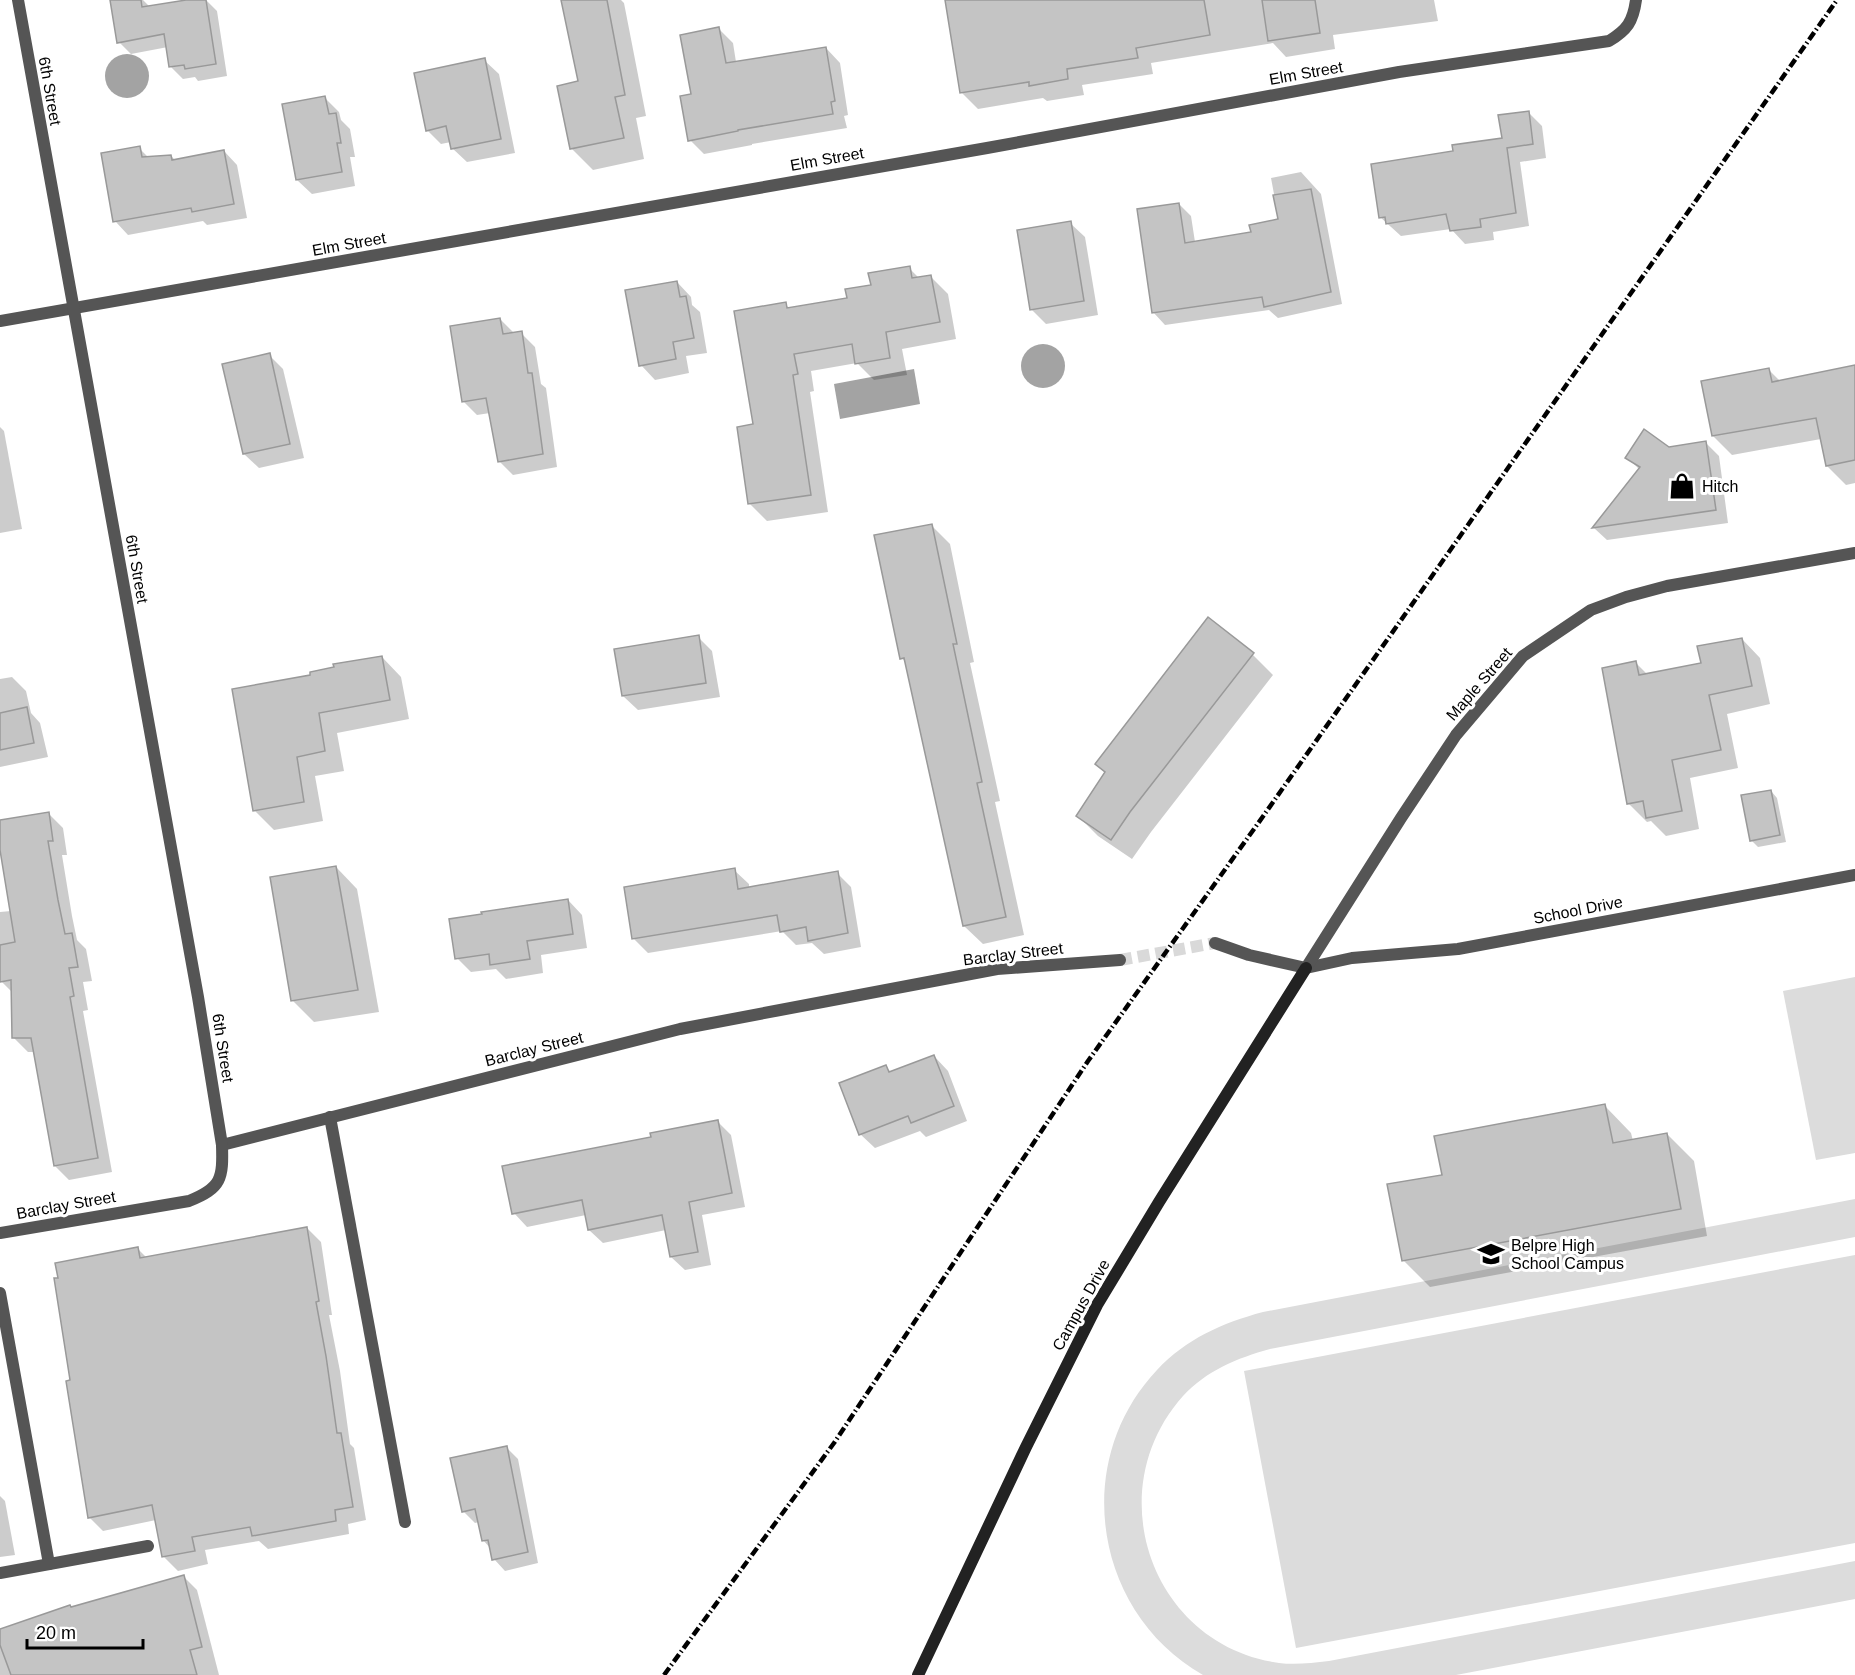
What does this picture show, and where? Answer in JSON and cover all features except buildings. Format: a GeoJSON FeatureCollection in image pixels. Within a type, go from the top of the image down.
{"type":"FeatureCollection","features":[{"type":"Feature","properties":{"kind":"street","name":"6th Street"},"geometry":{"type":"LineString","coordinates":[[18,0],[196,988],[222,1145]]}},
{"type":"Feature","properties":{"kind":"street","name":"Elm Street"},"geometry":{"type":"LineString","coordinates":[[0,321],[987,148],[1399,72],[1609,41],[1623,33],[1634,15],[1636,0]]}},
{"type":"Feature","properties":{"kind":"street","name":"Maple Street"},"geometry":{"type":"LineString","coordinates":[[1306,968],[1456,735],[1523,656],[1592,610],[1626,597],[1667,586],[1855,553]]}},
{"type":"Feature","properties":{"kind":"street","name":"School Drive"},"geometry":{"type":"LineString","coordinates":[[1306,968],[1352,958],[1458,949],[1855,875]]}},
{"type":"Feature","properties":{"kind":"street"},"geometry":{"type":"LineString","coordinates":[[1215,943],[1249,955],[1306,968]]}},
{"type":"Feature","properties":{"kind":"street","name":"Barclay Street"},"geometry":{"type":"LineString","coordinates":[[0,1233],[189,1201],[206,1194],[220,1179],[222,1145],[680,1029],[997,969],[1120,960]]}},
{"type":"Feature","properties":{"kind":"street","name":"Campus Drive"},"geometry":{"type":"LineString","coordinates":[[918,1675],[1026,1447],[1098,1305],[1158,1202],[1306,968]]}},
{"type":"Feature","properties":{"kind":"street"},"geometry":{"type":"LineString","coordinates":[[330,1118],[405,1522]]}},
{"type":"Feature","properties":{"kind":"street"},"geometry":{"type":"LineString","coordinates":[[0,1293],[49,1564]]}},
{"type":"Feature","properties":{"kind":"street"},"geometry":{"type":"LineString","coordinates":[[0,1573],[148,1546]]}},
{"type":"Feature","properties":{"kind":"shaded area"},"geometry":{"type":"Polygon","coordinates":[[[127,54],[136,55],[143,60],[148,67],[148,85],[143,92],[136,97],[127,98],[118,97],[111,92],[106,85],[105,76],[106,67],[111,60],[118,55],[127,54]]]}},
{"type":"Feature","properties":{"kind":"shaded area"},"geometry":{"type":"Polygon","coordinates":[[[1043,344],[1052,345],[1059,350],[1064,357],[1064,375],[1059,382],[1052,387],[1043,388],[1034,387],[1027,382],[1022,375],[1021,366],[1022,357],[1027,350],[1034,345],[1043,344]]]}},
{"type":"Feature","properties":{"kind":"shaded area"},"geometry":{"type":"Polygon","coordinates":[[[914,369],[920,404],[840,419],[834,384],[914,369]]]}},
{"type":"Feature","properties":{"kind":"shaded area"},"geometry":{"type":"Polygon","coordinates":[[[1855,977],[1855,1153],[1816,1160],[1783,991],[1855,977]]]}},
{"type":"Feature","properties":{"kind":"shaded area"},"geometry":{"type":"Polygon","coordinates":[[[1855,1199],[1855,1237],[1270,1349],[1234,1361],[1192,1387],[1183,1396],[1157,1434],[1144,1475],[1142,1517],[1151,1558],[1170,1596],[1198,1627],[1235,1650],[1279,1663],[1329,1661],[1855,1561],[1855,1599],[1456,1675],[1203,1675],[1166,1648],[1138,1614],[1118,1576],[1106,1534],[1105,1491],[1112,1448],[1130,1407],[1157,1370],[1192,1341],[1233,1321],[1263,1312],[1855,1199]]]}},
{"type":"Feature","properties":{"kind":"shaded area"},"geometry":{"type":"Polygon","coordinates":[[[1855,1255],[1855,1543],[1296,1648],[1244,1371],[1855,1255]]]}},
{"type":"Feature","properties":{"kind":"tunnel"},"geometry":{"type":"LineString","coordinates":[[1120,960],[1215,943]]}},
{"type":"Feature","properties":{"kind":"railway"},"geometry":{"type":"LineString","coordinates":[[664,1675],[834,1443],[1088,1061],[1264,815],[1837,0]]}},
{"type":"Feature","properties":{"kind":"place","name":"Hitch"},"geometry":{"type":"Point","coordinates":[1682,486]}},
{"type":"Feature","properties":{"kind":"place","name":"Belpre High School Campus"},"geometry":{"type":"Point","coordinates":[1491,1254]}}]}
